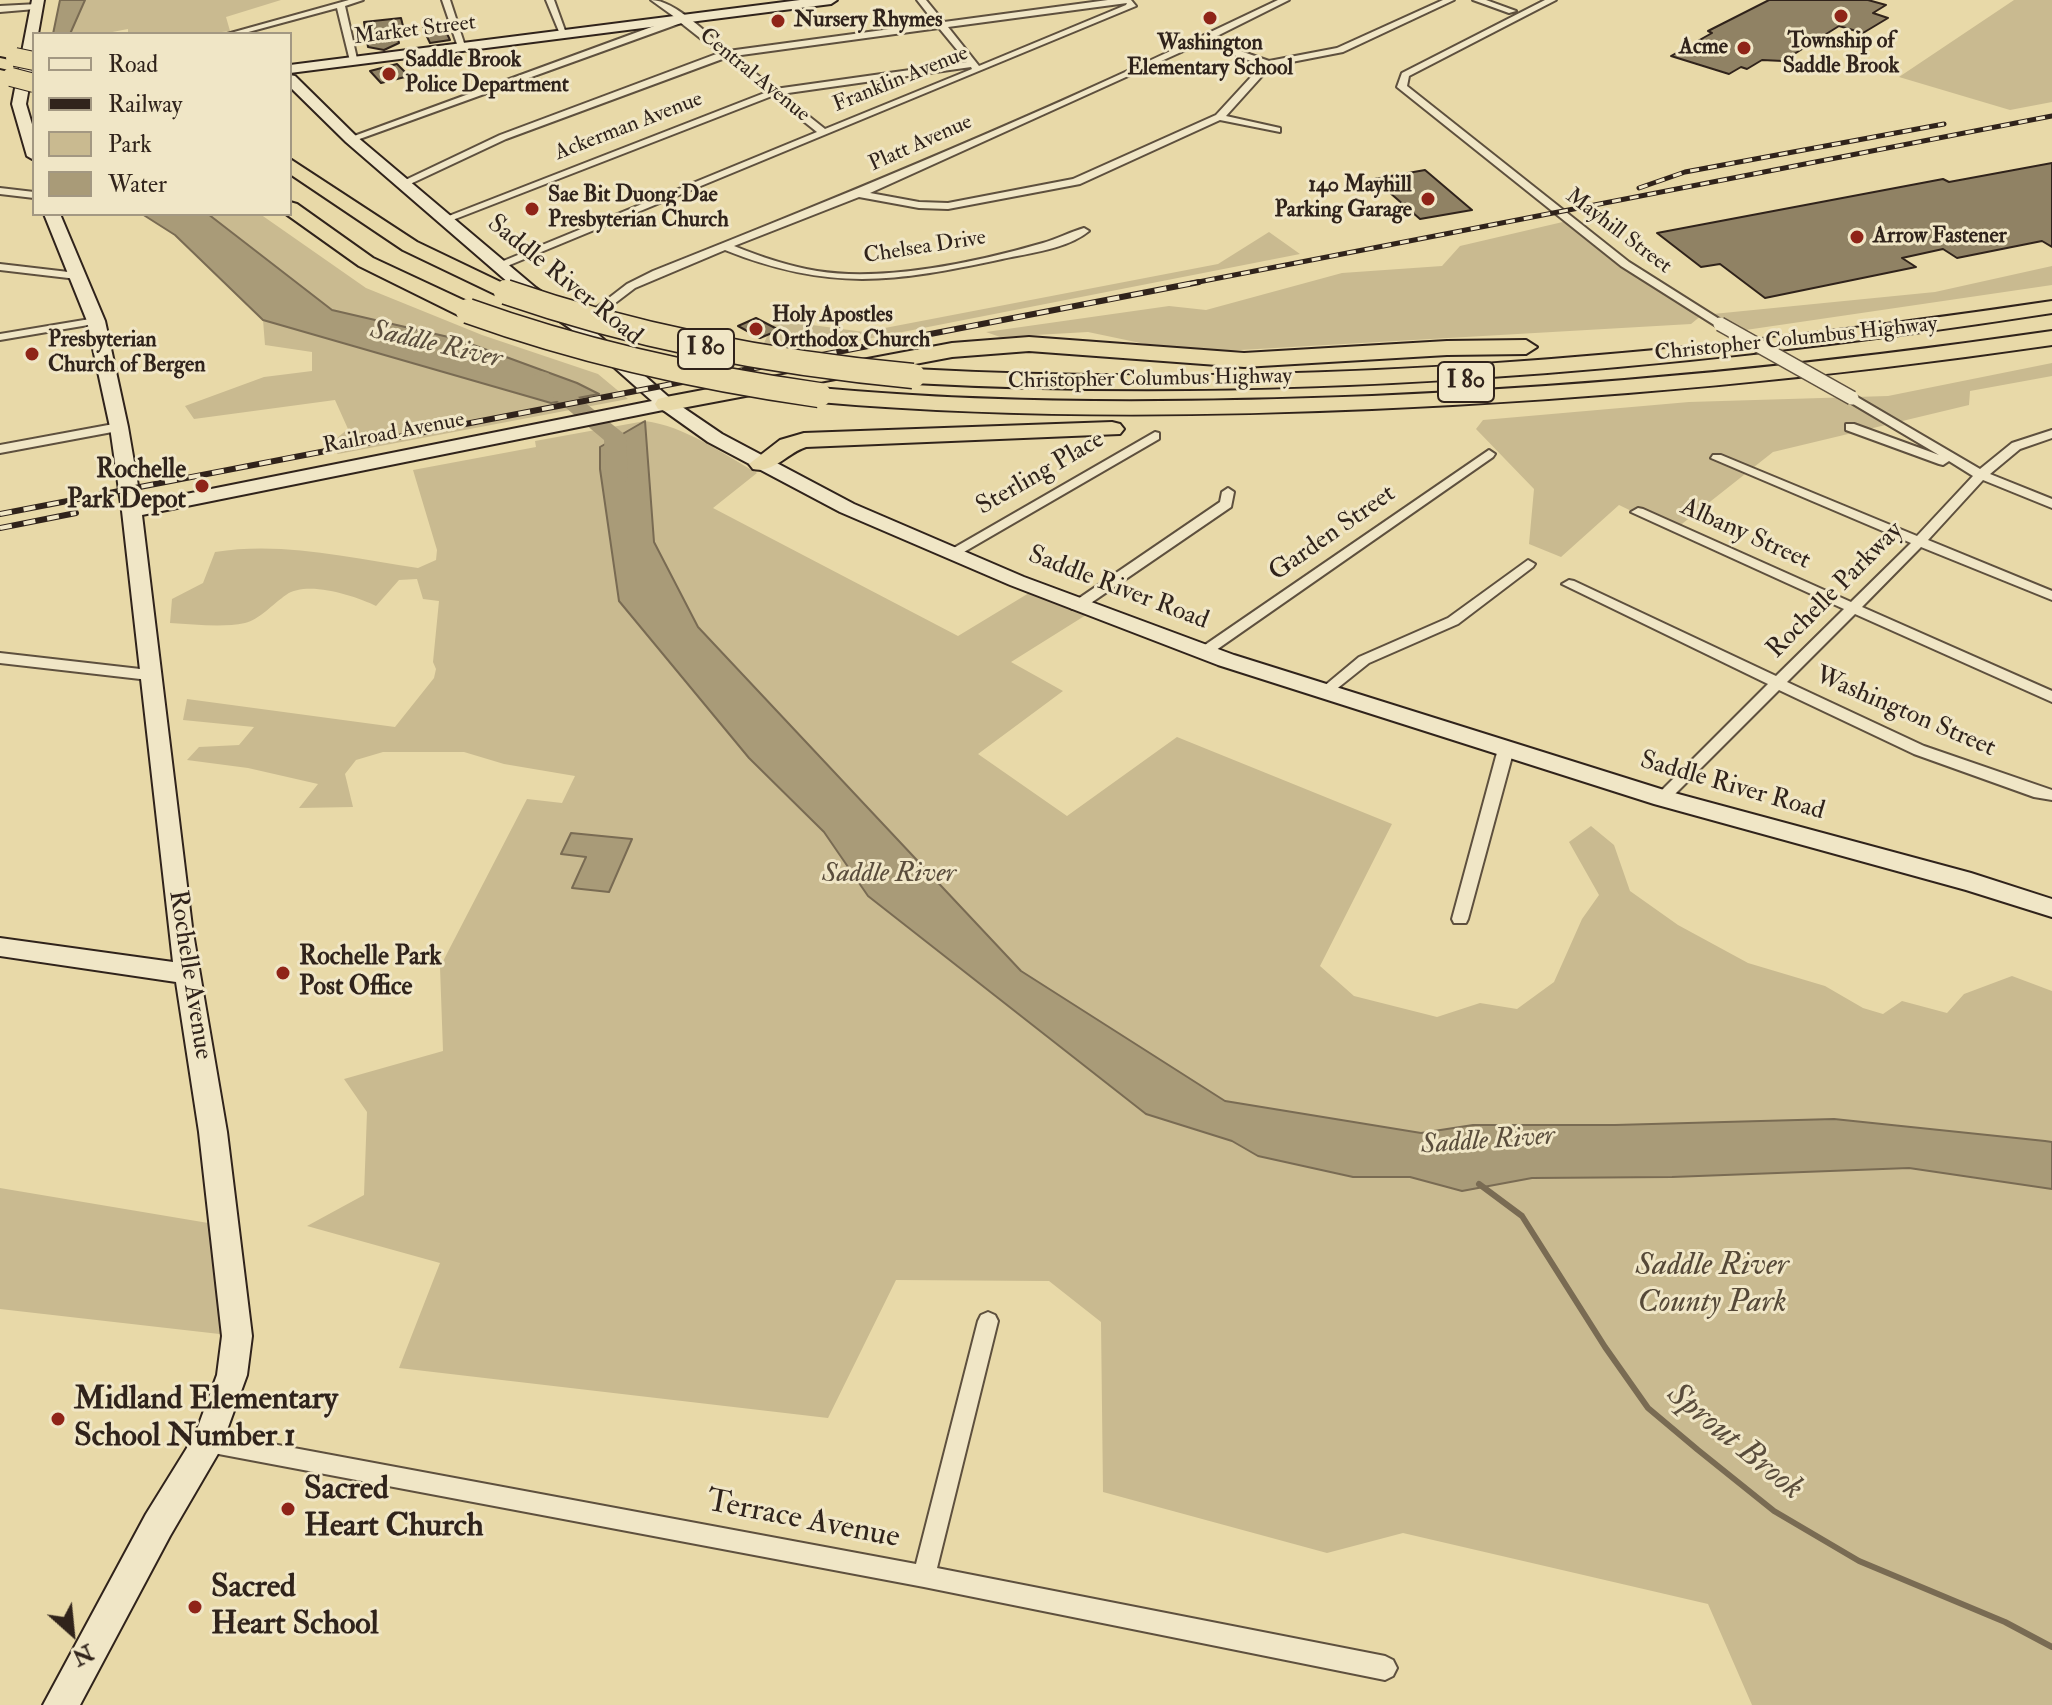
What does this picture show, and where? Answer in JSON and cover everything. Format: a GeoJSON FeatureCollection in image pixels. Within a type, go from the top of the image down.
{"type":"FeatureCollection","features":[{"type":"Feature","properties":{"kind":"highway"},"geometry":{"type":"LineString","coordinates":[[6,67],[32,61]]}},
{"type":"Feature","properties":{"kind":"highway"},"geometry":{"type":"LineString","coordinates":[[6,67],[32,70]]}},
{"type":"Feature","properties":{"kind":"highway"},"geometry":{"type":"LineString","coordinates":[[6,67],[32,82]]}},
{"type":"Feature","properties":{"kind":"highway","name":"Christopher Columbus Highway"},"geometry":{"type":"LineString","coordinates":[[292,166],[410,246],[499,296],[692,346],[807,365],[913,376],[1093,383],[1352,376],[1601,361],[1855,335],[2052,307]]}},
{"type":"Feature","properties":{"kind":"highway","name":"Christopher Columbus Highway"},"geometry":{"type":"LineString","coordinates":[[292,184],[393,251],[574,327],[681,354],[760,369],[878,383],[998,391],[1143,392],[1470,382],[1756,360],[2052,321]]}},
{"type":"Feature","properties":{"kind":"highway","name":"Christopher Columbus Highway"},"geometry":{"type":"LineString","coordinates":[[292,209],[366,262],[468,311],[564,344],[635,363],[726,381],[819,395],[939,406],[1091,409],[1258,407],[1500,397],[1813,371],[2052,338]]}},
{"type":"Feature","properties":{"kind":"highway"},"geometry":{"type":"LineString","coordinates":[[1093,383],[1656,346],[1881,321],[2052,296]]}},
{"type":"Feature","properties":{"kind":"highway"},"geometry":{"type":"LineString","coordinates":[[666,404],[939,352],[997,345],[1029,344],[1244,360],[1447,348],[1656,346]]}},
{"type":"Feature","properties":{"kind":"highway"},"geometry":{"type":"LineString","coordinates":[[761,464],[788,445],[804,440],[1268,421],[1500,397]]}},
{"type":"Feature","properties":{"kind":"street"},"geometry":{"type":"LineString","coordinates":[[249,32],[359,0]]}},
{"type":"Feature","properties":{"kind":"street"},"geometry":{"type":"LineString","coordinates":[[446,0],[463,47]]}},
{"type":"Feature","properties":{"kind":"street"},"geometry":{"type":"LineString","coordinates":[[550,0],[564,34]]}},
{"type":"Feature","properties":{"kind":"street","name":"Central Avenue"},"geometry":{"type":"LineString","coordinates":[[655,0],[824,133]]}},
{"type":"Feature","properties":{"kind":"street","name":"Market Street"},"geometry":{"type":"LineString","coordinates":[[292,69],[683,19],[753,5],[831,0]]}},
{"type":"Feature","properties":{"kind":"street"},"geometry":{"type":"LineString","coordinates":[[921,0],[975,67]]}},
{"type":"Feature","properties":{"kind":"street"},"geometry":{"type":"LineString","coordinates":[[404,183],[503,137],[726,54],[1127,0]]}},
{"type":"Feature","properties":{"kind":"street","name":"Franklin Avenue"},"geometry":{"type":"LineString","coordinates":[[500,266],[824,133],[975,67],[1132,6],[1127,0]]}},
{"type":"Feature","properties":{"kind":"street","name":"Platt Avenue"},"geometry":{"type":"LineString","coordinates":[[577,325],[599,313],[635,284],[858,194],[1136,71],[1285,0]]}},
{"type":"Feature","properties":{"kind":"street"},"geometry":{"type":"LineString","coordinates":[[1198,39],[1268,64],[1340,50],[1450,0]]}},
{"type":"Feature","properties":{"kind":"street"},"geometry":{"type":"LineString","coordinates":[[1477,0],[1512,11]]}},
{"type":"Feature","properties":{"kind":"street","name":"Mayhill Street"},"geometry":{"type":"LineString","coordinates":[[1552,0],[1405,75],[1402,87],[1625,264],[1720,324],[1981,475]]}},
{"type":"Feature","properties":{"kind":"street"},"geometry":{"type":"LineString","coordinates":[[0,9],[37,3],[35,32]]}},
{"type":"Feature","properties":{"kind":"street"},"geometry":{"type":"LineString","coordinates":[[341,6],[355,61]]}},
{"type":"Feature","properties":{"kind":"street"},"geometry":{"type":"LineString","coordinates":[[351,139],[683,19]]}},
{"type":"Feature","properties":{"kind":"street"},"geometry":{"type":"LineString","coordinates":[[858,194],[919,205],[948,206],[1055,187],[1090,177],[1219,117],[1268,64]]}},
{"type":"Feature","properties":{"kind":"street"},"geometry":{"type":"LineString","coordinates":[[32,66],[29,103],[32,135]]}},
{"type":"Feature","properties":{"kind":"street","name":"Ackerman Avenue"},"geometry":{"type":"LineString","coordinates":[[446,219],[774,92],[975,67]]}},
{"type":"Feature","properties":{"kind":"street","name":"Saddle River Road"},"geometry":{"type":"LineString","coordinates":[[292,81],[351,139],[500,266],[577,325],[666,404],[715,438],[847,508],[1077,606],[1324,692],[1662,798],[1971,882],[2052,908]]}},
{"type":"Feature","properties":{"kind":"street"},"geometry":{"type":"LineString","coordinates":[[2,106],[29,103]]}},
{"type":"Feature","properties":{"kind":"street"},"geometry":{"type":"LineString","coordinates":[[1219,117],[1277,130]]}},
{"type":"Feature","properties":{"kind":"street"},"geometry":{"type":"LineString","coordinates":[[0,191],[32,195]]}},
{"type":"Feature","properties":{"kind":"street","name":"Rochelle Avenue"},"geometry":{"type":"LineString","coordinates":[[53,216],[96,321],[119,427],[188,974],[213,1132],[237,1336],[229,1388],[208,1442],[150,1539],[64,1705]]}},
{"type":"Feature","properties":{"kind":"street","name":"Chelsea Drive"},"geometry":{"type":"LineString","coordinates":[[724,246],[794,272],[838,278],[874,278],[918,273],[1042,248],[1084,231]]}},
{"type":"Feature","properties":{"kind":"street"},"geometry":{"type":"LineString","coordinates":[[0,267],[77,276]]}},
{"type":"Feature","properties":{"kind":"street"},"geometry":{"type":"LineString","coordinates":[[0,337],[96,321]]}},
{"type":"Feature","properties":{"kind":"street","name":"Railroad Avenue"},"geometry":{"type":"LineString","coordinates":[[132,511],[666,404]]}},
{"type":"Feature","properties":{"kind":"street"},"geometry":{"type":"LineString","coordinates":[[0,449],[119,427]]}},
{"type":"Feature","properties":{"kind":"street","name":"Mayhill Street"},"geometry":{"type":"LineString","coordinates":[[1850,427],[2052,504]]}},
{"type":"Feature","properties":{"kind":"street","name":"Rochelle Parkway"},"geometry":{"type":"LineString","coordinates":[[1662,798],[1920,541],[1981,475],[2016,446],[2052,434]]}},
{"type":"Feature","properties":{"kind":"street","name":"Sterling Place"},"geometry":{"type":"LineString","coordinates":[[952,553],[1155,436]]}},
{"type":"Feature","properties":{"kind":"street","name":"Garden Street"},"geometry":{"type":"LineString","coordinates":[[1204,652],[1489,454]]}},
{"type":"Feature","properties":{"kind":"street"},"geometry":{"type":"LineString","coordinates":[[1717,458],[2052,596]]}},
{"type":"Feature","properties":{"kind":"street"},"geometry":{"type":"LineString","coordinates":[[1077,606],[1226,504],[1228,492]]}},
{"type":"Feature","properties":{"kind":"street","name":"Albany Street"},"geometry":{"type":"LineString","coordinates":[[1638,512],[2052,697]]}},
{"type":"Feature","properties":{"kind":"street"},"geometry":{"type":"LineString","coordinates":[[1324,692],[1364,660],[1453,621],[1528,564]]}},
{"type":"Feature","properties":{"kind":"street","name":"Washington Street"},"geometry":{"type":"LineString","coordinates":[[1569,584],[1776,684],[1953,764],[2052,795]]}},
{"type":"Feature","properties":{"kind":"street"},"geometry":{"type":"LineString","coordinates":[[0,658],[149,675]]}},
{"type":"Feature","properties":{"kind":"street"},"geometry":{"type":"LineString","coordinates":[[1460,919],[1506,749]]}},
{"type":"Feature","properties":{"kind":"street"},"geometry":{"type":"LineString","coordinates":[[0,947],[188,974]]}},
{"type":"Feature","properties":{"kind":"street"},"geometry":{"type":"LineString","coordinates":[[924,1576],[988,1321]]}},
{"type":"Feature","properties":{"kind":"street","name":"Terrace Avenue"},"geometry":{"type":"LineString","coordinates":[[208,1442],[924,1576],[1385,1668]]}},
{"type":"Feature","properties":{"kind":"green space"},"geometry":{"type":"Polygon","coordinates":[[[85,0],[281,0],[226,17],[230,31],[128,32],[128,29],[71,32],[85,0]]]}},
{"type":"Feature","properties":{"kind":"green space"},"geometry":{"type":"Polygon","coordinates":[[[2014,0],[2052,0],[2052,102],[2010,110],[1899,77],[2014,0]]]}},
{"type":"Feature","properties":{"kind":"green space"},"geometry":{"type":"Polygon","coordinates":[[[211,216],[263,216],[366,288],[482,335],[598,374],[628,399],[338,454],[327,446],[348,429],[335,400],[194,419],[185,406],[264,377],[312,371],[312,352],[265,345],[263,320],[541,393],[457,339],[332,310],[211,216]]]}},
{"type":"Feature","properties":{"kind":"green space"},"geometry":{"type":"Polygon","coordinates":[[[1567,221],[1703,315],[1935,292],[2052,266],[2052,285],[1732,332],[1702,315],[1691,324],[1188,353],[1088,332],[1000,337],[986,332],[1169,306],[1206,310],[1342,273],[1442,266],[1460,246],[1567,221]]]}},
{"type":"Feature","properties":{"kind":"green space"},"geometry":{"type":"Polygon","coordinates":[[[1269,232],[1300,254],[816,349],[764,343],[775,320],[864,332],[1218,264],[1269,232]]]}},
{"type":"Feature","properties":{"kind":"green space"},"geometry":{"type":"Polygon","coordinates":[[[2052,363],[2052,376],[1970,391],[1969,405],[1773,452],[1673,531],[1619,505],[1561,557],[1529,544],[1534,489],[1476,429],[1483,420],[1689,402],[1888,396],[2052,363]]]}},
{"type":"Feature","properties":{"kind":"green space","name":"Saddle River County Park"},"geometry":{"type":"Polygon","coordinates":[[[645,421],[689,435],[757,473],[713,508],[958,636],[1029,593],[1086,615],[1011,662],[1063,691],[978,754],[1067,816],[1177,737],[1392,824],[1320,966],[1354,996],[1437,1017],[1480,1003],[1517,1009],[1554,982],[1582,919],[1599,895],[1569,842],[1591,826],[1614,845],[1630,891],[1678,925],[1748,963],[1825,986],[1863,1008],[1883,1014],[1902,1001],[1947,1013],[1964,994],[2012,976],[2052,991],[2052,1705],[1752,1705],[1708,1604],[1403,1533],[1327,1553],[1103,1492],[1101,1322],[1049,1281],[896,1280],[828,1418],[399,1368],[440,1263],[307,1226],[364,1195],[367,1112],[344,1079],[443,1051],[440,967],[527,799],[562,803],[575,776],[504,764],[464,752],[383,752],[356,760],[345,774],[353,807],[299,808],[318,784],[248,768],[187,760],[199,747],[239,745],[254,727],[183,720],[187,699],[395,727],[434,678],[439,601],[423,599],[417,579],[399,580],[376,606],[344,594],[306,589],[286,595],[250,621],[217,625],[170,623],[172,599],[203,583],[215,552],[266,548],[418,568],[436,560],[437,550],[413,470],[536,447],[535,441],[645,421]]]}},
{"type":"Feature","properties":{"kind":"green space"},"geometry":{"type":"Polygon","coordinates":[[[0,1188],[226,1226],[237,1336],[0,1309],[0,1188]]]}},
{"type":"Feature","properties":{"kind":"water"},"geometry":{"type":"Polygon","coordinates":[[[60,0],[85,0],[71,32],[53,32],[60,0]]]}},
{"type":"Feature","properties":{"kind":"water","name":"Saddle River"},"geometry":{"type":"Polygon","coordinates":[[[145,216],[211,216],[332,310],[457,339],[599,394],[551,403],[263,320],[175,235],[145,216]]]}},
{"type":"Feature","properties":{"kind":"water"},"geometry":{"type":"Polygon","coordinates":[[[645,421],[654,542],[698,627],[1021,971],[1225,1101],[1421,1133],[1473,1125],[1834,1119],[2045,1141],[2052,1142],[2052,1189],[1909,1168],[1672,1177],[1532,1178],[1462,1191],[1410,1177],[1353,1177],[1258,1156],[1232,1141],[1146,1114],[868,896],[824,832],[749,758],[619,601],[600,469],[600,447],[645,421]]]}},
{"type":"Feature","properties":{"kind":"water"},"geometry":{"type":"Polygon","coordinates":[[[571,833],[632,839],[609,892],[572,888],[586,857],[561,854],[571,833]]]}},
{"type":"Feature","properties":{"kind":"building"},"geometry":{"type":"Polygon","coordinates":[[[1769,0],[1868,0],[1886,5],[1873,13],[1888,18],[1863,33],[1839,26],[1783,61],[1762,60],[1747,69],[1741,67],[1729,74],[1671,56],[1712,33],[1708,31],[1769,0]]]}},
{"type":"Feature","properties":{"kind":"building"},"geometry":{"type":"Polygon","coordinates":[[[401,18],[404,30],[396,31],[399,43],[384,50],[368,47],[364,22],[401,18]]]}},
{"type":"Feature","properties":{"kind":"building"},"geometry":{"type":"Polygon","coordinates":[[[443,25],[450,40],[430,43],[423,28],[443,25]]]}},
{"type":"Feature","properties":{"kind":"building","name":"Saddle Brook Police Department"},"geometry":{"type":"Polygon","coordinates":[[[397,64],[409,76],[381,83],[370,71],[397,64]]]}},
{"type":"Feature","properties":{"kind":"building","name":"Arrow Fastener"},"geometry":{"type":"Polygon","coordinates":[[[2052,163],[2052,247],[2042,241],[1957,258],[1943,249],[1902,258],[1916,267],[1765,298],[1720,264],[1701,267],[1657,233],[1943,179],[1949,182],[2052,163]]]}},
{"type":"Feature","properties":{"kind":"building","name":"140 Mayhill Parking Garage"},"geometry":{"type":"Polygon","coordinates":[[[1425,170],[1472,210],[1420,219],[1374,179],[1425,170]]]}},
{"type":"Feature","properties":{"kind":"building","name":"Holy Apostles Orthodox Church"},"geometry":{"type":"Polygon","coordinates":[[[756,318],[779,330],[760,338],[738,326],[756,318]]]}},
{"type":"Feature","properties":{"kind":"waterway","name":"Saddle River"},"geometry":{"type":"LineString","coordinates":[[541,377],[615,438],[617,477]]}},
{"type":"Feature","properties":{"kind":"waterway","name":"Sprout Brook"},"geometry":{"type":"LineString","coordinates":[[1479,1184],[1522,1216],[1605,1347],[1648,1408],[1698,1450],[1774,1511],[1859,1561],[2005,1622],[2052,1647]]}},
{"type":"Feature","properties":{"kind":"railway"},"geometry":{"type":"LineString","coordinates":[[1188,284],[2052,116]]}},
{"type":"Feature","properties":{"kind":"railway"},"geometry":{"type":"LineString","coordinates":[[1639,188],[1685,172],[1944,124]]}},
{"type":"Feature","properties":{"kind":"railway"},"geometry":{"type":"LineString","coordinates":[[0,514],[1199,282]]}},
{"type":"Feature","properties":{"kind":"railway"},"geometry":{"type":"LineString","coordinates":[[0,528],[76,513]]}},
{"type":"Feature","properties":{"kind":"place","name":"Township of Saddle Brook"},"geometry":{"type":"Point","coordinates":[1841,16]}},
{"type":"Feature","properties":{"kind":"place","name":"Washington Elementary School"},"geometry":{"type":"Point","coordinates":[1210,18]}},
{"type":"Feature","properties":{"kind":"place","name":"Nursery Rhymes"},"geometry":{"type":"Point","coordinates":[778,21]}},
{"type":"Feature","properties":{"kind":"place","name":"Acme"},"geometry":{"type":"Point","coordinates":[1744,48]}},
{"type":"Feature","properties":{"kind":"place","name":"Saddle Brook Police Department"},"geometry":{"type":"Point","coordinates":[389,74]}},
{"type":"Feature","properties":{"kind":"place","name":"140 Mayhill Parking Garage"},"geometry":{"type":"Point","coordinates":[1428,199]}},
{"type":"Feature","properties":{"kind":"place","name":"Sae Bit Duong Dae Presbyterian Church"},"geometry":{"type":"Point","coordinates":[532,209]}},
{"type":"Feature","properties":{"kind":"place","name":"Arrow Fastener"},"geometry":{"type":"Point","coordinates":[1857,237]}},
{"type":"Feature","properties":{"kind":"place","name":"Holy Apostles Orthodox Church"},"geometry":{"type":"Point","coordinates":[756,329]}},
{"type":"Feature","properties":{"kind":"place","name":"Presbyterian Church of Bergen"},"geometry":{"type":"Point","coordinates":[32,354]}},
{"type":"Feature","properties":{"kind":"place","name":"Rochelle Park Depot"},"geometry":{"type":"Point","coordinates":[202,486]}},
{"type":"Feature","properties":{"kind":"place","name":"Rochelle Park Post Office"},"geometry":{"type":"Point","coordinates":[283,973]}},
{"type":"Feature","properties":{"kind":"place","name":"Midland Elementary School Number 1"},"geometry":{"type":"Point","coordinates":[58,1419]}},
{"type":"Feature","properties":{"kind":"place","name":"Sacred Heart Church"},"geometry":{"type":"Point","coordinates":[288,1509]}},
{"type":"Feature","properties":{"kind":"place","name":"Sacred Heart School"},"geometry":{"type":"Point","coordinates":[195,1607]}}]}
